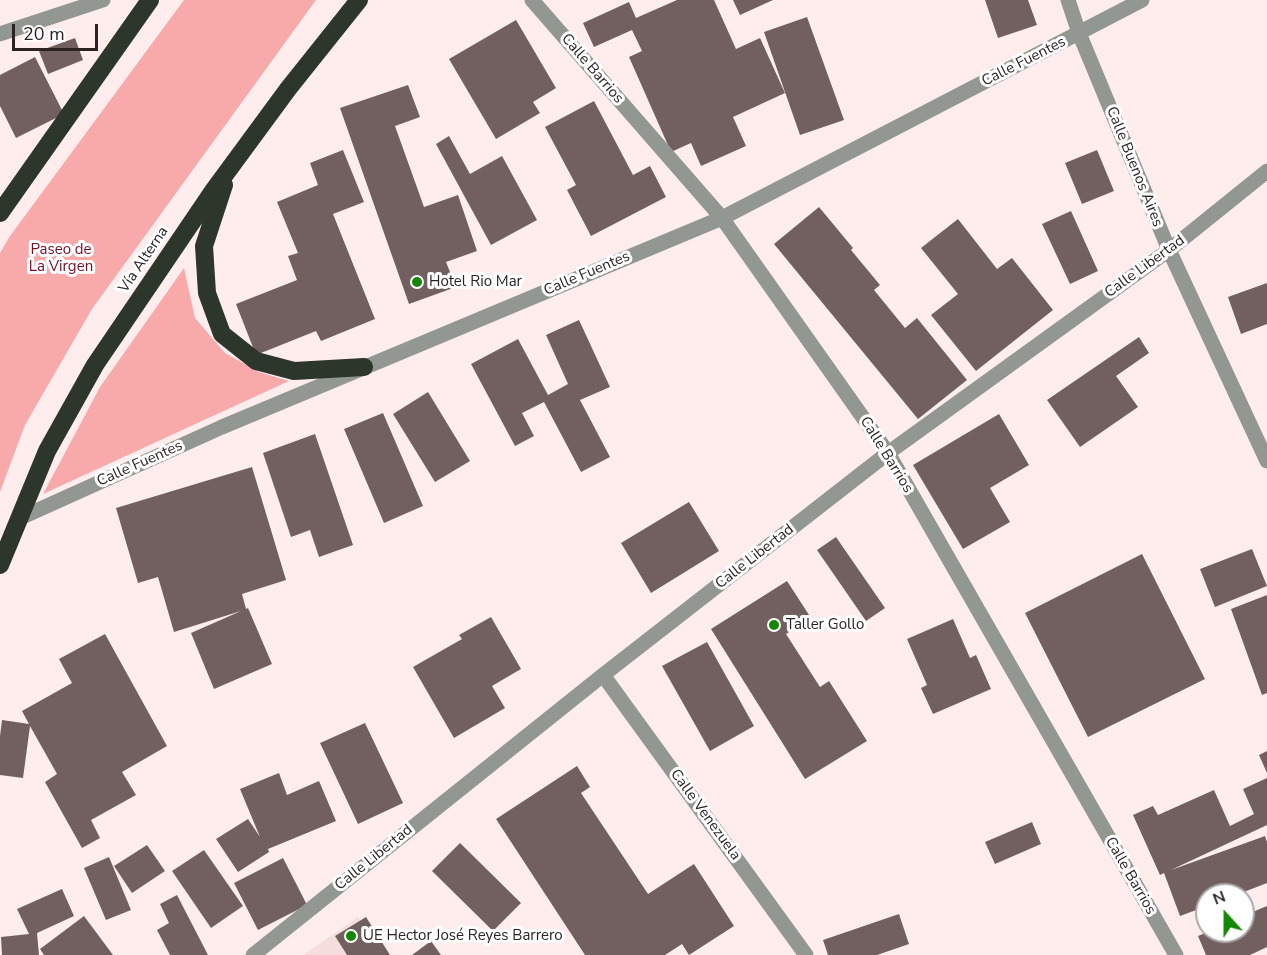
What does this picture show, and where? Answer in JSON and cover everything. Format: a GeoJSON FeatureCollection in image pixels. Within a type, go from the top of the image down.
{"type":"FeatureCollection","features":[{"type":"Feature","properties":{"kind":"highway"},"geometry":{"type":"LineString","coordinates":[[0,213],[150,0]]}},
{"type":"Feature","properties":{"kind":"highway","name":"Vía Alterna"},"geometry":{"type":"LineString","coordinates":[[0,565],[47,451],[94,365],[230,168],[288,89],[359,0]]}},
{"type":"Feature","properties":{"kind":"highway"},"geometry":{"type":"LineString","coordinates":[[230,168],[204,246],[207,293],[222,334],[256,361],[294,371],[364,367]]}},
{"type":"Feature","properties":{"kind":"street"},"geometry":{"type":"LineString","coordinates":[[0,34],[103,0]]}},
{"type":"Feature","properties":{"kind":"street","name":"Calle Barrios"},"geometry":{"type":"LineString","coordinates":[[532,0],[722,218],[888,453],[1176,955]]}},
{"type":"Feature","properties":{"kind":"street","name":"Calle Buenos Aires"},"geometry":{"type":"LineString","coordinates":[[1068,0],[1079,33],[1169,250],[1267,461]]}},
{"type":"Feature","properties":{"kind":"street","name":"Calle Fuentes"},"geometry":{"type":"LineString","coordinates":[[18,519],[222,427],[722,218],[1142,0]]}},
{"type":"Feature","properties":{"kind":"street","name":"Calle Libertad"},"geometry":{"type":"LineString","coordinates":[[253,955],[603,675],[888,453],[1169,250],[1267,171]]}},
{"type":"Feature","properties":{"kind":"street","name":"Calle Venezuela"},"geometry":{"type":"LineString","coordinates":[[603,675],[806,955]]}},
{"type":"Feature","properties":{"kind":"shaded area","name":"UE Hector José Reyes Barrero"},"geometry":{"type":"Polygon","coordinates":[[[358,917],[385,955],[303,955],[358,917]]]}},
{"type":"Feature","properties":{"kind":"green space","name":"Paseo de La Virgen"},"geometry":{"type":"Polygon","coordinates":[[[184,0],[316,0],[92,309],[25,425],[0,492],[0,253],[10,236],[184,0]]]}},
{"type":"Feature","properties":{"kind":"green space"},"geometry":{"type":"Polygon","coordinates":[[[184,268],[195,318],[225,353],[259,372],[289,381],[43,494],[100,387],[184,268]]]}},
{"type":"Feature","properties":{"kind":"building"},"geometry":{"type":"Polygon","coordinates":[[[677,0],[714,0],[736,49],[760,38],[785,93],[733,117],[746,146],[701,166],[691,143],[671,152],[629,57],[642,51],[632,30],[594,47],[583,23],[629,2],[636,18],[677,0]]]}},
{"type":"Feature","properties":{"kind":"building"},"geometry":{"type":"Polygon","coordinates":[[[733,0],[773,0],[740,15],[733,0]]]}},
{"type":"Feature","properties":{"kind":"building"},"geometry":{"type":"Polygon","coordinates":[[[985,0],[1028,0],[1037,25],[998,38],[985,0]]]}},
{"type":"Feature","properties":{"kind":"building"},"geometry":{"type":"Polygon","coordinates":[[[807,17],[844,120],[800,135],[764,32],[807,17]]]}},
{"type":"Feature","properties":{"kind":"building"},"geometry":{"type":"Polygon","coordinates":[[[516,20],[556,88],[533,102],[540,113],[496,139],[449,59],[516,20]]]}},
{"type":"Feature","properties":{"kind":"building"},"geometry":{"type":"Polygon","coordinates":[[[75,38],[83,60],[48,74],[39,51],[75,38]]]}},
{"type":"Feature","properties":{"kind":"building"},"geometry":{"type":"Polygon","coordinates":[[[35,57],[64,114],[16,138],[0,106],[0,75],[35,57]]]}},
{"type":"Feature","properties":{"kind":"building"},"geometry":{"type":"Polygon","coordinates":[[[408,85],[420,117],[395,126],[424,207],[458,195],[477,251],[446,262],[456,287],[409,304],[340,108],[408,85]]]}},
{"type":"Feature","properties":{"kind":"building"},"geometry":{"type":"Polygon","coordinates":[[[594,101],[633,175],[650,166],[666,197],[591,236],[567,190],[576,185],[545,127],[594,101]]]}},
{"type":"Feature","properties":{"kind":"building"},"geometry":{"type":"Polygon","coordinates":[[[449,136],[470,174],[502,156],[537,220],[491,245],[436,144],[449,136]]]}},
{"type":"Feature","properties":{"kind":"building"},"geometry":{"type":"Polygon","coordinates":[[[343,150],[364,202],[333,214],[375,319],[321,341],[316,331],[256,355],[236,304],[297,280],[288,256],[298,253],[277,202],[318,185],[310,163],[343,150]]]}},
{"type":"Feature","properties":{"kind":"building"},"geometry":{"type":"Polygon","coordinates":[[[1097,150],[1114,191],[1082,204],[1065,163],[1097,150]]]}},
{"type":"Feature","properties":{"kind":"building"},"geometry":{"type":"Polygon","coordinates":[[[819,207],[880,285],[874,290],[905,328],[917,318],[967,380],[918,419],[774,244],[819,207]]]}},
{"type":"Feature","properties":{"kind":"building"},"geometry":{"type":"Polygon","coordinates":[[[1071,211],[1098,271],[1070,284],[1042,224],[1071,211]]]}},
{"type":"Feature","properties":{"kind":"building"},"geometry":{"type":"Polygon","coordinates":[[[958,219],[997,269],[1012,258],[1053,310],[976,371],[931,315],[958,294],[921,248],[958,219]]]}},
{"type":"Feature","properties":{"kind":"building"},"geometry":{"type":"Polygon","coordinates":[[[1267,283],[1267,324],[1241,334],[1228,297],[1267,283]]]}},
{"type":"Feature","properties":{"kind":"building"},"geometry":{"type":"Polygon","coordinates":[[[579,320],[610,387],[580,400],[610,457],[581,472],[544,402],[522,413],[534,436],[515,446],[471,364],[518,339],[548,395],[568,384],[546,335],[579,320]]]}},
{"type":"Feature","properties":{"kind":"building"},"geometry":{"type":"Polygon","coordinates":[[[1139,337],[1149,353],[1116,376],[1138,407],[1080,447],[1047,400],[1139,337]]]}},
{"type":"Feature","properties":{"kind":"building"},"geometry":{"type":"Polygon","coordinates":[[[428,392],[470,461],[435,482],[393,414],[428,392]]]}},
{"type":"Feature","properties":{"kind":"building"},"geometry":{"type":"Polygon","coordinates":[[[383,413],[423,506],[384,523],[344,429],[383,413]]]}},
{"type":"Feature","properties":{"kind":"building"},"geometry":{"type":"Polygon","coordinates":[[[999,414],[1029,465],[990,488],[1010,522],[963,549],[913,465],[999,414]]]}},
{"type":"Feature","properties":{"kind":"building"},"geometry":{"type":"Polygon","coordinates":[[[315,434],[353,545],[319,557],[310,530],[291,537],[263,453],[315,434]]]}},
{"type":"Feature","properties":{"kind":"building"},"geometry":{"type":"Polygon","coordinates":[[[252,467],[286,580],[242,594],[246,609],[248,608],[272,664],[214,689],[191,633],[241,611],[174,632],[158,577],[138,583],[116,508],[252,467]]]}},
{"type":"Feature","properties":{"kind":"building"},"geometry":{"type":"Polygon","coordinates":[[[689,502],[719,551],[651,593],[621,543],[689,502]]]}},
{"type":"Feature","properties":{"kind":"building"},"geometry":{"type":"Polygon","coordinates":[[[836,537],[885,608],[866,621],[817,550],[836,537]]]}},
{"type":"Feature","properties":{"kind":"building"},"geometry":{"type":"Polygon","coordinates":[[[1252,549],[1267,586],[1215,607],[1200,569],[1252,549]]]}},
{"type":"Feature","properties":{"kind":"building"},"geometry":{"type":"Polygon","coordinates":[[[1142,554],[1205,679],[1088,737],[1025,613],[1142,554]]]}},
{"type":"Feature","properties":{"kind":"building"},"geometry":{"type":"Polygon","coordinates":[[[787,581],[811,618],[786,634],[820,687],[829,681],[867,741],[805,779],[711,629],[787,581]]]}},
{"type":"Feature","properties":{"kind":"building"},"geometry":{"type":"Polygon","coordinates":[[[1267,595],[1267,693],[1262,695],[1231,609],[1267,595]]]}},
{"type":"Feature","properties":{"kind":"building"},"geometry":{"type":"Polygon","coordinates":[[[491,617],[521,669],[492,686],[505,708],[454,738],[413,667],[462,639],[459,635],[491,617]]]}},
{"type":"Feature","properties":{"kind":"building"},"geometry":{"type":"Polygon","coordinates":[[[953,619],[970,658],[976,655],[991,689],[933,714],[921,688],[927,685],[907,639],[953,619]]]}},
{"type":"Feature","properties":{"kind":"building"},"geometry":{"type":"Polygon","coordinates":[[[105,634],[167,746],[122,772],[136,795],[91,820],[100,838],[82,848],[45,782],[57,774],[30,726],[23,778],[0,775],[0,736],[2,720],[29,724],[22,711],[72,683],[59,659],[105,634]]]}},
{"type":"Feature","properties":{"kind":"building"},"geometry":{"type":"Polygon","coordinates":[[[707,642],[754,726],[710,751],[662,666],[707,642]]]}},
{"type":"Feature","properties":{"kind":"building"},"geometry":{"type":"Polygon","coordinates":[[[365,723],[403,803],[358,824],[320,743],[365,723]]]}},
{"type":"Feature","properties":{"kind":"building"},"geometry":{"type":"Polygon","coordinates":[[[1267,751],[1267,773],[1259,755],[1267,751]]]}},
{"type":"Feature","properties":{"kind":"building"},"geometry":{"type":"Polygon","coordinates":[[[577,766],[590,787],[581,793],[648,894],[694,864],[734,926],[689,955],[682,944],[665,955],[585,955],[496,819],[577,766]]]}},
{"type":"Feature","properties":{"kind":"building"},"geometry":{"type":"Polygon","coordinates":[[[279,773],[287,795],[319,781],[336,821],[268,849],[269,852],[238,872],[216,839],[248,819],[260,837],[240,789],[279,773]]]}},
{"type":"Feature","properties":{"kind":"building"},"geometry":{"type":"Polygon","coordinates":[[[1267,778],[1267,825],[1171,870],[1265,836],[1267,883],[1255,888],[1255,883],[1195,883],[1195,910],[1180,916],[1164,873],[1160,875],[1133,815],[1153,806],[1158,815],[1214,790],[1230,826],[1254,814],[1243,789],[1267,778]]]}},
{"type":"Feature","properties":{"kind":"building"},"geometry":{"type":"Polygon","coordinates":[[[1032,822],[1041,844],[995,864],[985,842],[1032,822]]]}},
{"type":"Feature","properties":{"kind":"building"},"geometry":{"type":"Polygon","coordinates":[[[460,843],[521,903],[493,931],[432,871],[460,843]]]}},
{"type":"Feature","properties":{"kind":"building"},"geometry":{"type":"Polygon","coordinates":[[[147,845],[165,871],[132,893],[114,866],[147,845]]]}},
{"type":"Feature","properties":{"kind":"building"},"geometry":{"type":"Polygon","coordinates":[[[204,850],[243,906],[211,928],[172,871],[204,850]]]}},
{"type":"Feature","properties":{"kind":"building"},"geometry":{"type":"Polygon","coordinates":[[[109,857],[131,910],[106,920],[84,868],[109,857]]]}},
{"type":"Feature","properties":{"kind":"building"},"geometry":{"type":"Polygon","coordinates":[[[283,858],[307,905],[258,930],[234,883],[283,858]]]}},
{"type":"Feature","properties":{"kind":"building"},"geometry":{"type":"Polygon","coordinates":[[[62,889],[74,916],[37,933],[39,955],[2,955],[1,937],[29,934],[17,909],[62,889]]]}},
{"type":"Feature","properties":{"kind":"building"},"geometry":{"type":"Polygon","coordinates":[[[177,895],[208,955],[170,955],[157,930],[169,923],[160,904],[177,895]]]}},
{"type":"Feature","properties":{"kind":"building"},"geometry":{"type":"Polygon","coordinates":[[[1267,906],[1267,947],[1250,955],[1206,955],[1201,943],[1255,943],[1255,911],[1267,906]]]}},
{"type":"Feature","properties":{"kind":"building"},"geometry":{"type":"Polygon","coordinates":[[[899,914],[909,944],[877,955],[828,955],[823,940],[899,914]]]}},
{"type":"Feature","properties":{"kind":"building"},"geometry":{"type":"Polygon","coordinates":[[[84,916],[113,955],[44,955],[40,949],[84,916]]]}},
{"type":"Feature","properties":{"kind":"building","name":"UE Hector José Reyes Barrero"},"geometry":{"type":"Polygon","coordinates":[[[366,917],[390,955],[347,955],[335,936],[366,917]]]}},
{"type":"Feature","properties":{"kind":"building"},"geometry":{"type":"Polygon","coordinates":[[[431,941],[441,955],[412,955],[431,941]]]}},
{"type":"Feature","properties":{"kind":"place","name":"Hotel Rio Mar"},"geometry":{"type":"Point","coordinates":[417,282]}},
{"type":"Feature","properties":{"kind":"place","name":"Taller Gollo"},"geometry":{"type":"Point","coordinates":[774,625]}},
{"type":"Feature","properties":{"kind":"place","name":"UE Hector José Reyes Barrero"},"geometry":{"type":"Point","coordinates":[351,936]}}]}
